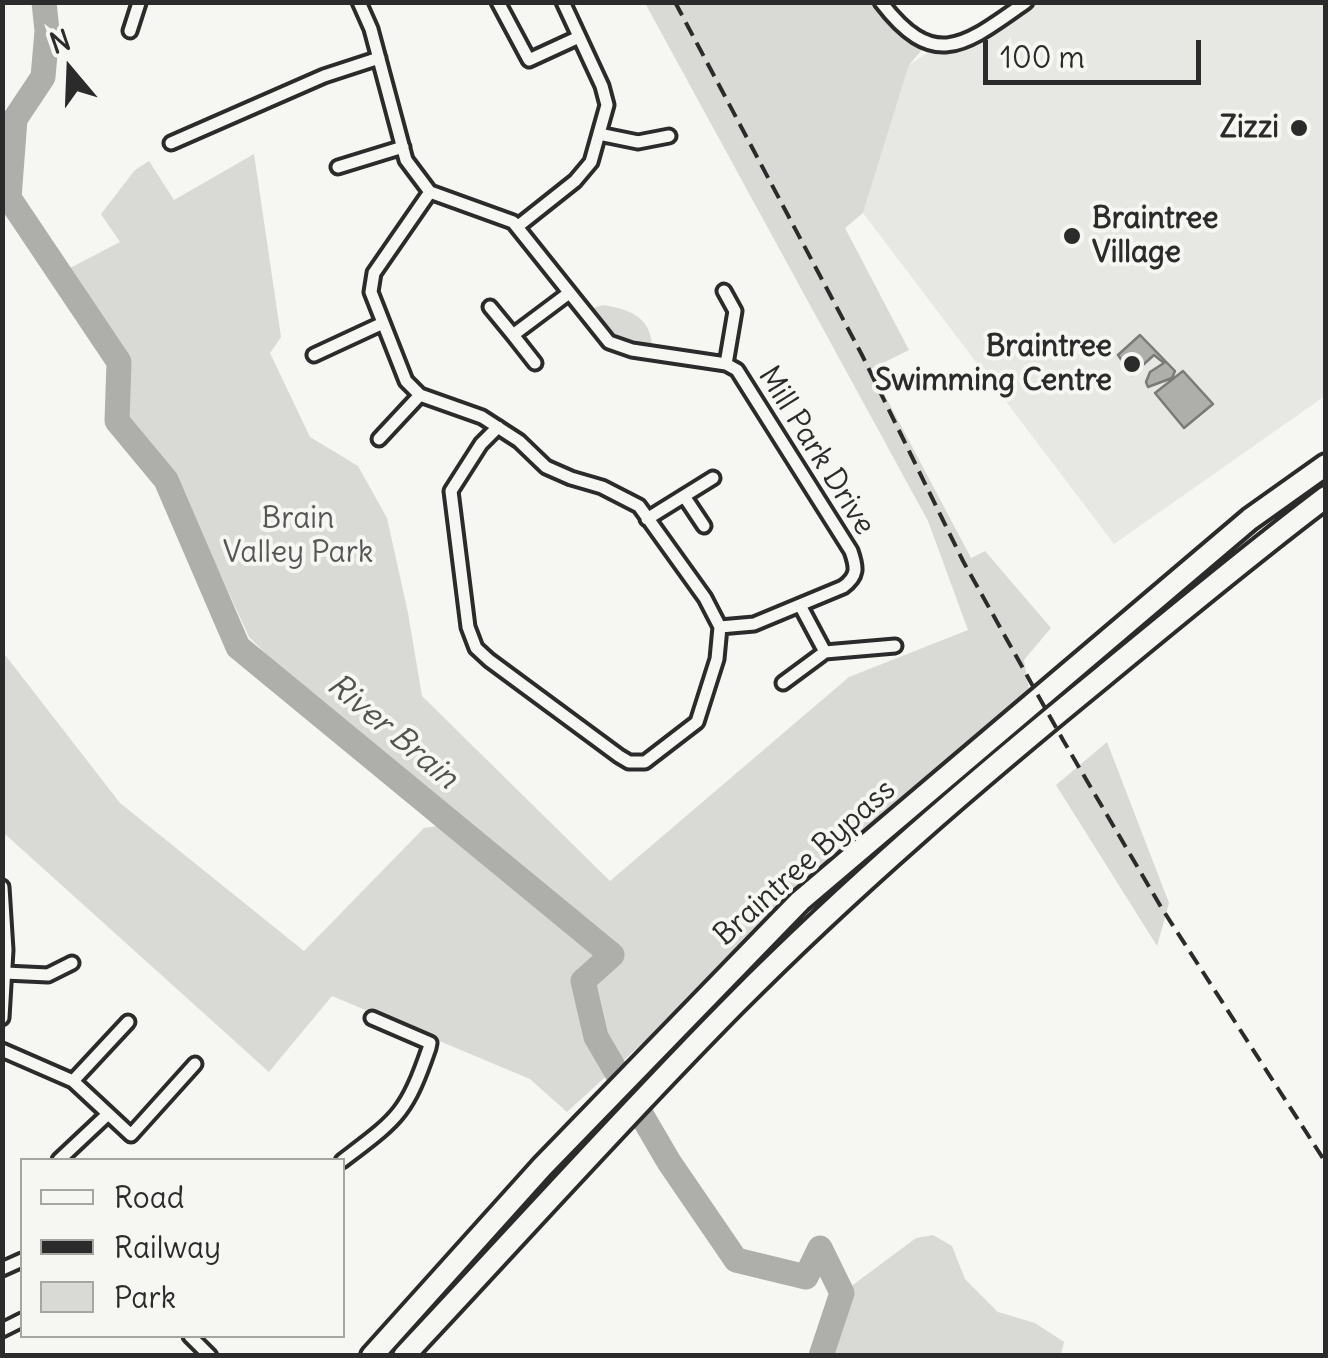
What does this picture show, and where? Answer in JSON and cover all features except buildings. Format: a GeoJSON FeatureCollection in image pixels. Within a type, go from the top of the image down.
{"type":"FeatureCollection","features":[{"type":"Feature","properties":{"kind":"highway","name":"Braintree Bypass"},"geometry":{"type":"LineString","coordinates":[[372,1356],[574,1134],[800,901],[1250,520],[1326,465]]}},
{"type":"Feature","properties":{"kind":"highway","name":"Braintree Bypass"},"geometry":{"type":"LineString","coordinates":[[404,1356],[593,1152],[820,922],[972,784],[1326,497]]}},
{"type":"Feature","properties":{"kind":"street"},"geometry":{"type":"LineString","coordinates":[[126,2],[148,2]]}},
{"type":"Feature","properties":{"kind":"street"},"geometry":{"type":"LineString","coordinates":[[359,2],[371,29],[406,160],[430,192],[374,273],[370,292],[406,381],[420,395],[498,426],[546,467],[602,486],[638,506],[705,598],[720,628],[717,659],[697,722],[645,762],[628,762],[619,756],[476,648],[468,627],[451,491],[480,444],[498,426]]}},
{"type":"Feature","properties":{"kind":"street"},"geometry":{"type":"LineString","coordinates":[[498,2],[529,60],[579,37]]}},
{"type":"Feature","properties":{"kind":"street"},"geometry":{"type":"LineString","coordinates":[[517,227],[575,181],[590,162],[607,104],[563,2]]}},
{"type":"Feature","properties":{"kind":"street"},"geometry":{"type":"LineString","coordinates":[[881,2],[898,25],[918,40],[938,46],[972,40],[1026,2]]}},
{"type":"Feature","properties":{"kind":"street"},"geometry":{"type":"LineString","coordinates":[[130,31],[138,3]]}},
{"type":"Feature","properties":{"kind":"street"},"geometry":{"type":"LineString","coordinates":[[170,143],[324,76],[379,58]]}},
{"type":"Feature","properties":{"kind":"street"},"geometry":{"type":"LineString","coordinates":[[598,134],[638,142],[668,136]]}},
{"type":"Feature","properties":{"kind":"street"},"geometry":{"type":"LineString","coordinates":[[338,166],[403,147]]}},
{"type":"Feature","properties":{"kind":"street","name":"Mill Park Drive"},"geometry":{"type":"LineString","coordinates":[[430,192],[513,222],[609,342],[618,347],[726,364],[737,370],[851,550],[857,567],[854,579],[843,588],[801,607],[754,624],[720,628]]}},
{"type":"Feature","properties":{"kind":"street"},"geometry":{"type":"LineString","coordinates":[[724,291],[736,311],[726,364]]}},
{"type":"Feature","properties":{"kind":"street"},"geometry":{"type":"LineString","coordinates":[[513,335],[569,294]]}},
{"type":"Feature","properties":{"kind":"street"},"geometry":{"type":"LineString","coordinates":[[490,307],[535,363]]}},
{"type":"Feature","properties":{"kind":"street"},"geometry":{"type":"LineString","coordinates":[[314,355],[382,322]]}},
{"type":"Feature","properties":{"kind":"street"},"geometry":{"type":"LineString","coordinates":[[379,439],[420,395]]}},
{"type":"Feature","properties":{"kind":"street"},"geometry":{"type":"LineString","coordinates":[[647,519],[713,478]]}},
{"type":"Feature","properties":{"kind":"street"},"geometry":{"type":"LineString","coordinates":[[684,496],[704,526]]}},
{"type":"Feature","properties":{"kind":"street"},"geometry":{"type":"LineString","coordinates":[[801,607],[825,652]]}},
{"type":"Feature","properties":{"kind":"street"},"geometry":{"type":"LineString","coordinates":[[784,683],[825,652],[895,646]]}},
{"type":"Feature","properties":{"kind":"street"},"geometry":{"type":"LineString","coordinates":[[2,887],[2,1018]]}},
{"type":"Feature","properties":{"kind":"street"},"geometry":{"type":"LineString","coordinates":[[5,973],[48,975],[72,963]]}},
{"type":"Feature","properties":{"kind":"street"},"geometry":{"type":"LineString","coordinates":[[345,1159],[396,1120],[414,1094],[430,1048],[430,1043],[372,1018]]}},
{"type":"Feature","properties":{"kind":"street"},"geometry":{"type":"LineString","coordinates":[[73,1080],[128,1022]]}},
{"type":"Feature","properties":{"kind":"street"},"geometry":{"type":"LineString","coordinates":[[2,1050],[73,1080],[131,1135],[195,1064]]}},
{"type":"Feature","properties":{"kind":"street"},"geometry":{"type":"LineString","coordinates":[[62,1158],[108,1114]]}},
{"type":"Feature","properties":{"kind":"street"},"geometry":{"type":"LineString","coordinates":[[192,1338],[210,1356]]}},
{"type":"Feature","properties":{"kind":"shaded area"},"geometry":{"type":"Polygon","coordinates":[[[1026,3],[1325,3],[1325,396],[1114,544],[863,213],[909,65],[938,46],[955,44],[1026,3]]]}},
{"type":"Feature","properties":{"kind":"shaded area"},"geometry":{"type":"Polygon","coordinates":[[[1140,335],[1175,371],[1172,378],[1148,387],[1150,372],[1164,363],[1154,355],[1132,375],[1118,355],[1140,335]]]}},
{"type":"Feature","properties":{"kind":"shaded area"},"geometry":{"type":"Polygon","coordinates":[[[1183,371],[1213,404],[1184,428],[1155,393],[1183,371]]]}},
{"type":"Feature","properties":{"kind":"green space","name":"Brain Valley Park"},"geometry":{"type":"Polygon","coordinates":[[[645,3],[881,3],[927,44],[909,65],[863,213],[845,228],[909,350],[871,369],[971,558],[985,551],[1051,628],[1024,660],[1029,690],[567,1112],[530,1079],[332,996],[269,1072],[3,835],[2,651],[120,803],[304,951],[424,828],[466,822],[326,713],[249,637],[176,478],[127,415],[125,362],[68,269],[120,242],[101,214],[135,170],[149,161],[174,200],[254,154],[281,337],[270,353],[310,437],[358,466],[387,518],[422,696],[610,881],[849,677],[968,630],[928,521],[645,3]]]}},
{"type":"Feature","properties":{"kind":"green space"},"geometry":{"type":"Polygon","coordinates":[[[603,305],[636,316],[647,327],[652,345],[614,337],[591,309],[603,305]]]}},
{"type":"Feature","properties":{"kind":"green space"},"geometry":{"type":"Polygon","coordinates":[[[1107,742],[1169,903],[1157,946],[1056,785],[1107,742]]]}},
{"type":"Feature","properties":{"kind":"green space"},"geometry":{"type":"Polygon","coordinates":[[[933,1235],[952,1246],[965,1279],[998,1312],[1035,1323],[1064,1342],[1061,1355],[821,1355],[842,1293],[916,1238],[933,1235]]]}},
{"type":"Feature","properties":{"kind":"waterway","name":"River Brain"},"geometry":{"type":"LineString","coordinates":[[44,2],[47,31],[43,77],[15,119],[9,198],[119,362],[117,421],[166,480],[238,647],[612,955],[583,981],[596,1037],[669,1162],[736,1260],[806,1277],[820,1248],[842,1293],[821,1356]]}},
{"type":"Feature","properties":{"kind":"railway"},"geometry":{"type":"LineString","coordinates":[[675,2],[862,355],[963,561],[1063,740],[1161,907],[1326,1163]]}},
{"type":"Feature","properties":{"kind":"place","name":"Zizzi"},"geometry":{"type":"Point","coordinates":[1299,128]}},
{"type":"Feature","properties":{"kind":"place","name":"Braintree Village"},"geometry":{"type":"Point","coordinates":[1072,236]}},
{"type":"Feature","properties":{"kind":"place","name":"Braintree Swimming Centre"},"geometry":{"type":"Point","coordinates":[1132,364]}}]}
